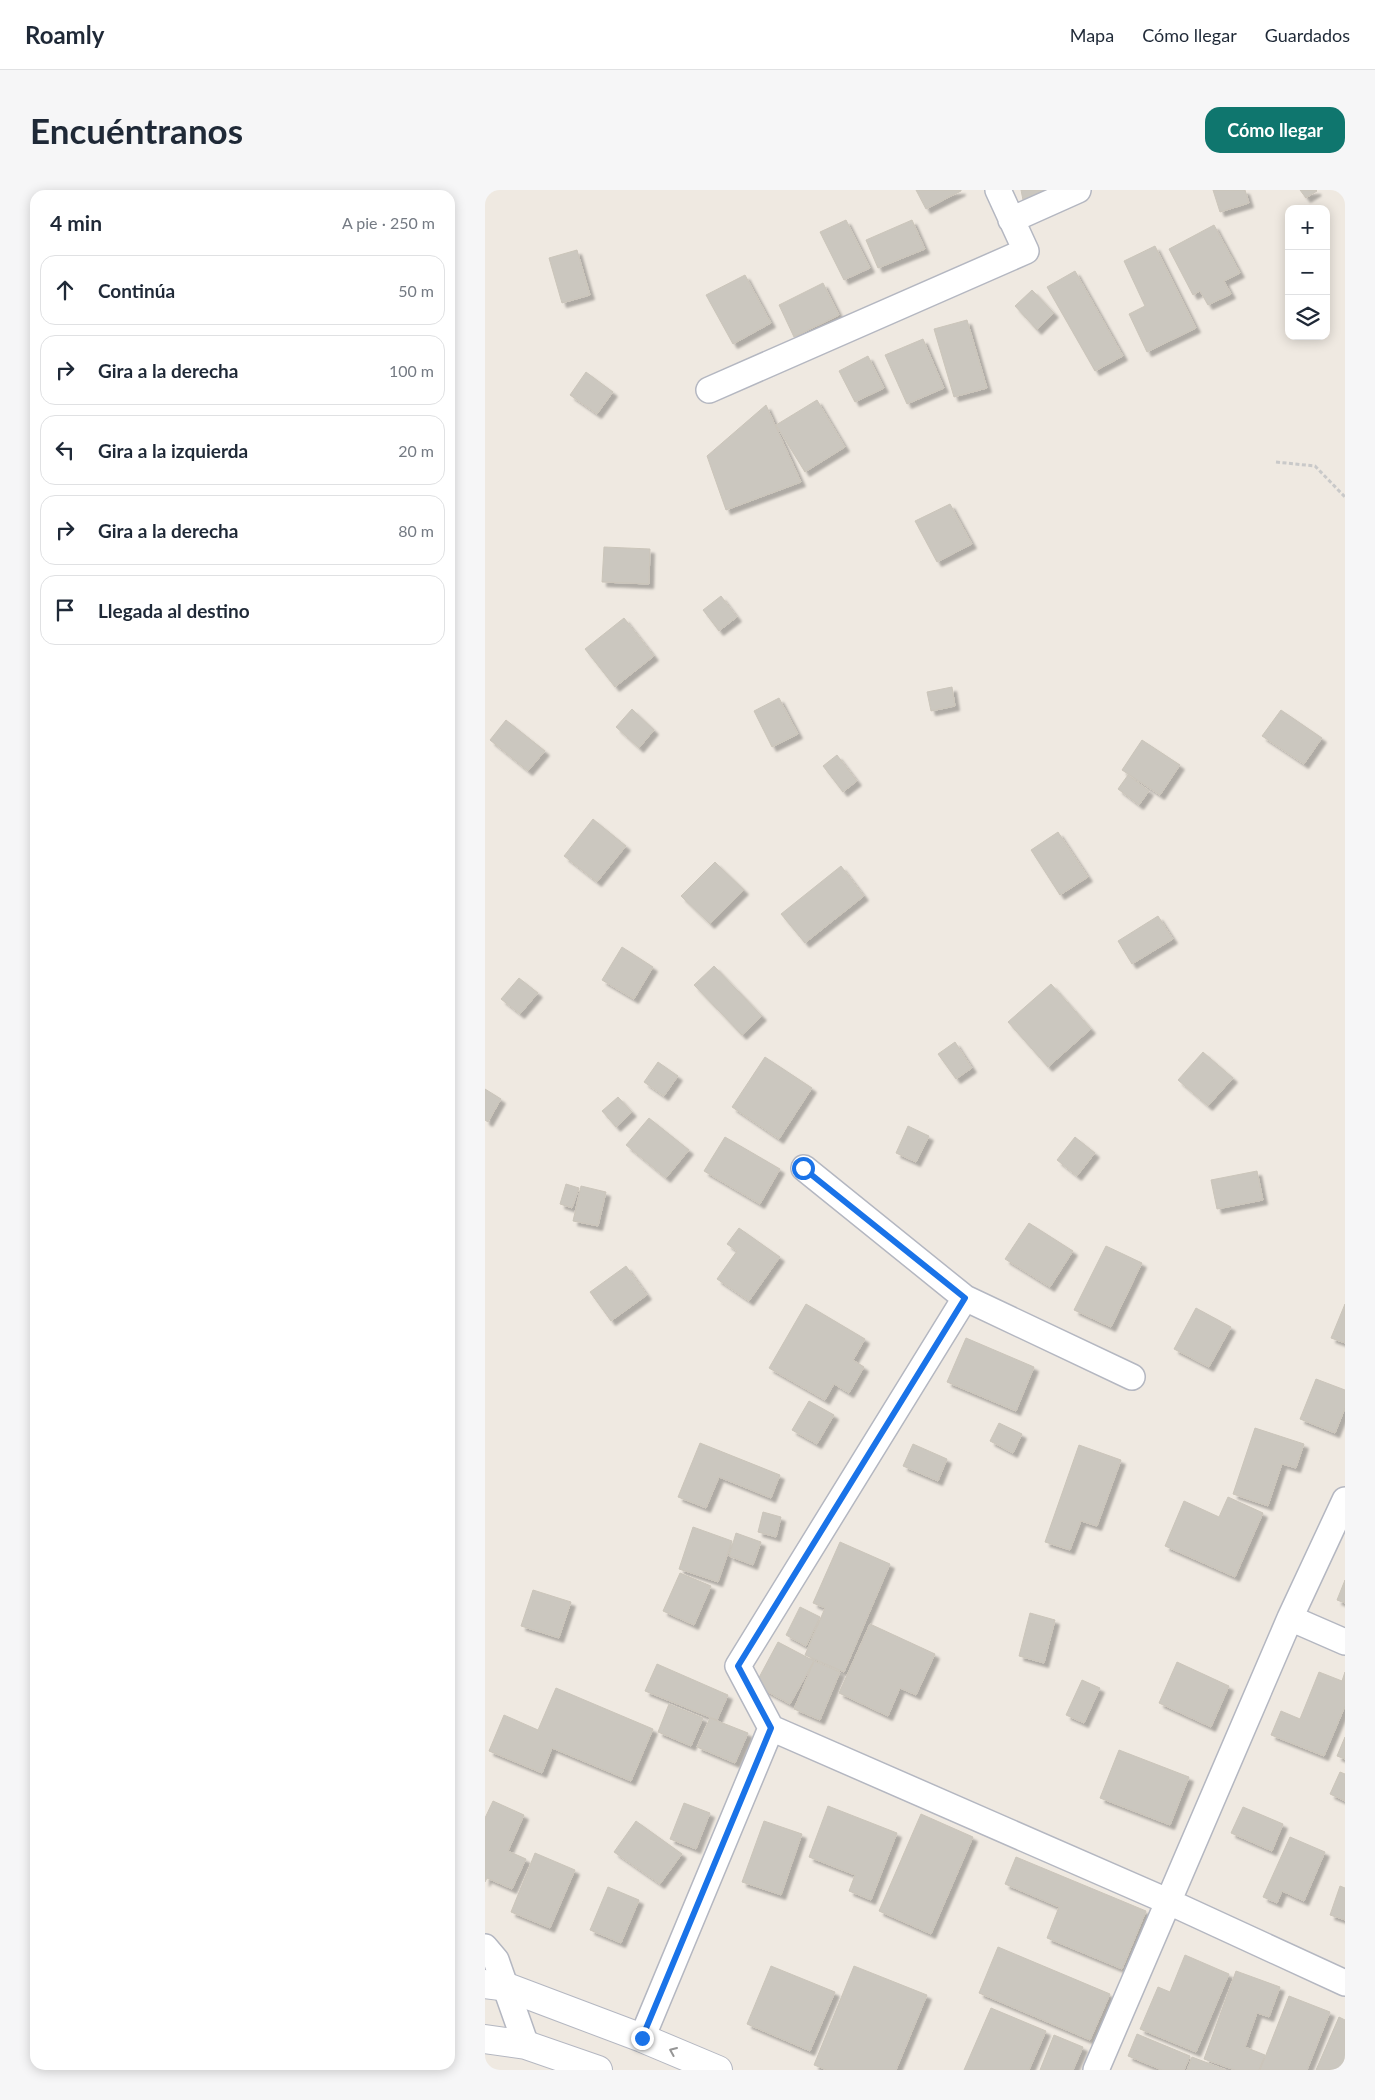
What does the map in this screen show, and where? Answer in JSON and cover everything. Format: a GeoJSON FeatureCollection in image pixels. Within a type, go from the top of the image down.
{"type":"FeatureCollection","features":[{"type":"Feature","properties":{"kind":"main road"},"geometry":{"type":"LineString","coordinates":[[496,1986],[642,2038],[718,2070]]}},
{"type":"Feature","properties":{"kind":"main road"},"geometry":{"type":"LineString","coordinates":[[485,2039],[525,2045],[598,2070]]}},
{"type":"Feature","properties":{"kind":"street"},"geometry":{"type":"LineString","coordinates":[[709,390],[1025,251],[998,190]]}},
{"type":"Feature","properties":{"kind":"street"},"geometry":{"type":"LineString","coordinates":[[1011,220],[1078,190]]}},
{"type":"Feature","properties":{"kind":"street"},"geometry":{"type":"LineString","coordinates":[[803,1168],[965,1298],[1132,1377]]}},
{"type":"Feature","properties":{"kind":"street"},"geometry":{"type":"LineString","coordinates":[[965,1298],[738,1666],[771,1728],[1167,1901],[1345,1983]]}},
{"type":"Feature","properties":{"kind":"street"},"geometry":{"type":"LineString","coordinates":[[1096,2070],[1290,1618],[1345,1500]]}},
{"type":"Feature","properties":{"kind":"street"},"geometry":{"type":"LineString","coordinates":[[1290,1618],[1345,1642]]}},
{"type":"Feature","properties":{"kind":"street"},"geometry":{"type":"LineString","coordinates":[[642,2038],[771,1728]]}},
{"type":"Feature","properties":{"kind":"street"},"geometry":{"type":"LineString","coordinates":[[485,1947],[497,1960],[496,1986],[525,2045]]}},
{"type":"Feature","properties":{"kind":"path"},"geometry":{"type":"LineString","coordinates":[[1276,462],[1315,466],[1345,497]]}},
{"type":"Feature","properties":{"kind":"building"},"geometry":{"type":"Polygon","coordinates":[[[916,190],[961,190],[961,191],[926,209],[916,190]]]}},
{"type":"Feature","properties":{"kind":"building"},"geometry":{"type":"Polygon","coordinates":[[[1021,190],[1058,190],[1046,198],[1040,193],[1023,200],[1021,190]]]}},
{"type":"Feature","properties":{"kind":"building"},"geometry":{"type":"Polygon","coordinates":[[[1213,190],[1245,190],[1249,203],[1220,212],[1213,190]]]}},
{"type":"Feature","properties":{"kind":"building"},"geometry":{"type":"Polygon","coordinates":[[[1300,190],[1316,190],[1317,191],[1306,198],[1300,190]]]}},
{"type":"Feature","properties":{"kind":"building"},"geometry":{"type":"Polygon","coordinates":[[[846,220],[870,268],[844,280],[820,232],[846,220]]]}},
{"type":"Feature","properties":{"kind":"building"},"geometry":{"type":"Polygon","coordinates":[[[912,220],[925,249],[878,268],[866,240],[912,220]]]}},
{"type":"Feature","properties":{"kind":"building"},"geometry":{"type":"Polygon","coordinates":[[[1214,225],[1240,273],[1224,281],[1231,294],[1208,305],[1200,291],[1193,295],[1169,249],[1214,225]]]}},
{"type":"Feature","properties":{"kind":"building"},"geometry":{"type":"Polygon","coordinates":[[[1155,246],[1196,328],[1147,352],[1129,314],[1145,306],[1124,261],[1155,246]]]}},
{"type":"Feature","properties":{"kind":"building"},"geometry":{"type":"Polygon","coordinates":[[[577,250],[590,295],[562,303],[549,258],[577,250]]]}},
{"type":"Feature","properties":{"kind":"building"},"geometry":{"type":"Polygon","coordinates":[[[1075,271],[1123,356],[1095,371],[1047,287],[1075,271]]]}},
{"type":"Feature","properties":{"kind":"building"},"geometry":{"type":"Polygon","coordinates":[[[745,275],[771,323],[733,344],[706,295],[745,275]]]}},
{"type":"Feature","properties":{"kind":"building"},"geometry":{"type":"Polygon","coordinates":[[[823,283],[839,315],[794,337],[779,305],[823,283]]]}},
{"type":"Feature","properties":{"kind":"building"},"geometry":{"type":"Polygon","coordinates":[[[1032,290],[1054,313],[1037,330],[1015,306],[1032,290]]]}},
{"type":"Feature","properties":{"kind":"building"},"geometry":{"type":"Polygon","coordinates":[[[967,320],[987,388],[954,397],[934,329],[967,320]]]}},
{"type":"Feature","properties":{"kind":"building"},"geometry":{"type":"Polygon","coordinates":[[[923,339],[944,388],[907,404],[885,355],[923,339]]]}},
{"type":"Feature","properties":{"kind":"building"},"geometry":{"type":"Polygon","coordinates":[[[868,356],[884,388],[855,402],[839,371],[868,356]]]}},
{"type":"Feature","properties":{"kind":"building"},"geometry":{"type":"Polygon","coordinates":[[[586,372],[613,392],[597,414],[570,395],[586,372]]]}},
{"type":"Feature","properties":{"kind":"building"},"geometry":{"type":"Polygon","coordinates":[[[817,400],[845,447],[805,472],[776,425],[817,400]]]}},
{"type":"Feature","properties":{"kind":"building"},"geometry":{"type":"Polygon","coordinates":[[[766,405],[801,482],[726,510],[707,456],[766,405]]]}},
{"type":"Feature","properties":{"kind":"building"},"geometry":{"type":"Polygon","coordinates":[[[950,504],[972,544],[937,562],[915,521],[950,504]]]}},
{"type":"Feature","properties":{"kind":"building"},"geometry":{"type":"Polygon","coordinates":[[[604,547],[650,549],[649,584],[602,582],[604,547]]]}},
{"type":"Feature","properties":{"kind":"building"},"geometry":{"type":"Polygon","coordinates":[[[721,596],[737,617],[719,631],[703,610],[721,596]]]}},
{"type":"Feature","properties":{"kind":"building"},"geometry":{"type":"Polygon","coordinates":[[[624,618],[654,656],[615,687],[585,649],[624,618]]]}},
{"type":"Feature","properties":{"kind":"building"},"geometry":{"type":"Polygon","coordinates":[[[952,687],[955,706],[931,711],[927,692],[952,687]]]}},
{"type":"Feature","properties":{"kind":"building"},"geometry":{"type":"Polygon","coordinates":[[[779,698],[798,734],[772,747],[754,711],[779,698]]]}},
{"type":"Feature","properties":{"kind":"building"},"geometry":{"type":"Polygon","coordinates":[[[632,709],[654,730],[639,748],[616,727],[632,709]]]}},
{"type":"Feature","properties":{"kind":"building"},"geometry":{"type":"Polygon","coordinates":[[[1281,710],[1322,738],[1304,764],[1262,736],[1281,710]]]}},
{"type":"Feature","properties":{"kind":"building"},"geometry":{"type":"Polygon","coordinates":[[[506,720],[545,751],[528,771],[490,740],[506,720]]]}},
{"type":"Feature","properties":{"kind":"building"},"geometry":{"type":"Polygon","coordinates":[[[1142,740],[1180,765],[1160,795],[1122,770],[1142,740]]]}},
{"type":"Feature","properties":{"kind":"building"},"geometry":{"type":"Polygon","coordinates":[[[837,755],[857,781],[843,792],[823,766],[837,755]]]}},
{"type":"Feature","properties":{"kind":"building"},"geometry":{"type":"Polygon","coordinates":[[[1128,775],[1149,791],[1139,805],[1118,789],[1128,775]]]}},
{"type":"Feature","properties":{"kind":"building"},"geometry":{"type":"Polygon","coordinates":[[[593,819],[626,846],[597,882],[564,856],[593,819]]]}},
{"type":"Feature","properties":{"kind":"building"},"geometry":{"type":"Polygon","coordinates":[[[1058,832],[1088,877],[1060,895],[1031,850],[1058,832]]]}},
{"type":"Feature","properties":{"kind":"building"},"geometry":{"type":"Polygon","coordinates":[[[715,862],[744,890],[710,924],[681,896],[715,862]]]}},
{"type":"Feature","properties":{"kind":"building"},"geometry":{"type":"Polygon","coordinates":[[[841,866],[864,896],[805,943],[781,914],[841,866]]]}},
{"type":"Feature","properties":{"kind":"building"},"geometry":{"type":"Polygon","coordinates":[[[1158,916],[1173,939],[1132,964],[1118,941],[1158,916]]]}},
{"type":"Feature","properties":{"kind":"building"},"geometry":{"type":"Polygon","coordinates":[[[622,947],[653,967],[634,999],[602,980],[622,947]]]}},
{"type":"Feature","properties":{"kind":"building"},"geometry":{"type":"Polygon","coordinates":[[[714,966],[762,1016],[742,1035],[694,985],[714,966]]]}},
{"type":"Feature","properties":{"kind":"building"},"geometry":{"type":"Polygon","coordinates":[[[519,978],[538,993],[520,1014],[501,999],[519,978]]]}},
{"type":"Feature","properties":{"kind":"building"},"geometry":{"type":"Polygon","coordinates":[[[1051,984],[1091,1029],[1048,1067],[1008,1022],[1051,984]]]}},
{"type":"Feature","properties":{"kind":"building"},"geometry":{"type":"Polygon","coordinates":[[[955,1042],[972,1068],[956,1079],[938,1054],[955,1042]]]}},
{"type":"Feature","properties":{"kind":"building"},"geometry":{"type":"Polygon","coordinates":[[[1203,1052],[1233,1078],[1208,1106],[1178,1080],[1203,1052]]]}},
{"type":"Feature","properties":{"kind":"building"},"geometry":{"type":"Polygon","coordinates":[[[765,1057],[812,1088],[779,1139],[732,1107],[765,1057]]]}},
{"type":"Feature","properties":{"kind":"building"},"geometry":{"type":"Polygon","coordinates":[[[658,1062],[678,1076],[664,1096],[644,1082],[658,1062]]]}},
{"type":"Feature","properties":{"kind":"building"},"geometry":{"type":"Polygon","coordinates":[[[485,1089],[501,1099],[488,1122],[485,1120],[485,1089]]]}},
{"type":"Feature","properties":{"kind":"building"},"geometry":{"type":"Polygon","coordinates":[[[618,1097],[632,1112],[616,1127],[602,1111],[618,1097]]]}},
{"type":"Feature","properties":{"kind":"building"},"geometry":{"type":"Polygon","coordinates":[[[649,1118],[689,1150],[666,1178],[626,1145],[649,1118]]]}},
{"type":"Feature","properties":{"kind":"building"},"geometry":{"type":"Polygon","coordinates":[[[908,1126],[929,1136],[916,1162],[896,1153],[908,1126]]]}},
{"type":"Feature","properties":{"kind":"building"},"geometry":{"type":"Polygon","coordinates":[[[725,1137],[780,1169],[760,1204],[704,1171],[725,1137]]]}},
{"type":"Feature","properties":{"kind":"building"},"geometry":{"type":"Polygon","coordinates":[[[1075,1137],[1095,1153],[1077,1176],[1057,1160],[1075,1137]]]}},
{"type":"Feature","properties":{"kind":"building"},"geometry":{"type":"Polygon","coordinates":[[[1257,1171],[1263,1200],[1217,1209],[1211,1180],[1257,1171]]]}},
{"type":"Feature","properties":{"kind":"building"},"geometry":{"type":"Polygon","coordinates":[[[566,1184],[579,1188],[572,1208],[560,1204],[566,1184]]]}},
{"type":"Feature","properties":{"kind":"building"},"geometry":{"type":"Polygon","coordinates":[[[581,1186],[606,1192],[598,1226],[573,1221],[581,1186]]]}},
{"type":"Feature","properties":{"kind":"building"},"geometry":{"type":"Polygon","coordinates":[[[1029,1223],[1073,1251],[1050,1287],[1005,1259],[1029,1223]]]}},
{"type":"Feature","properties":{"kind":"building"},"geometry":{"type":"Polygon","coordinates":[[[739,1228],[780,1257],[749,1301],[717,1279],[737,1251],[727,1244],[739,1228]]]}},
{"type":"Feature","properties":{"kind":"building"},"geometry":{"type":"Polygon","coordinates":[[[1106,1246],[1142,1263],[1111,1327],[1074,1310],[1106,1246]]]}},
{"type":"Feature","properties":{"kind":"building"},"geometry":{"type":"Polygon","coordinates":[[[626,1266],[647,1295],[611,1321],[590,1292],[626,1266]]]}},
{"type":"Feature","properties":{"kind":"building"},"geometry":{"type":"Polygon","coordinates":[[[806,1304],[865,1339],[853,1360],[864,1367],[849,1393],[834,1384],[825,1400],[769,1368],[806,1304]]]}},
{"type":"Feature","properties":{"kind":"building"},"geometry":{"type":"Polygon","coordinates":[[[1345,1304],[1345,1343],[1331,1338],[1345,1304]]]}},
{"type":"Feature","properties":{"kind":"building"},"geometry":{"type":"Polygon","coordinates":[[[1196,1308],[1231,1327],[1209,1367],[1174,1349],[1196,1308]]]}},
{"type":"Feature","properties":{"kind":"building"},"geometry":{"type":"Polygon","coordinates":[[[966,1338],[1034,1367],[1016,1411],[947,1382],[966,1338]]]}},
{"type":"Feature","properties":{"kind":"building"},"geometry":{"type":"Polygon","coordinates":[[[1316,1379],[1345,1390],[1345,1408],[1335,1433],[1300,1419],[1316,1379]]]}},
{"type":"Feature","properties":{"kind":"building"},"geometry":{"type":"Polygon","coordinates":[[[809,1401],[834,1415],[817,1444],[792,1430],[809,1401]]]}},
{"type":"Feature","properties":{"kind":"building"},"geometry":{"type":"Polygon","coordinates":[[[999,1423],[1022,1434],[1013,1453],[990,1441],[999,1423]]]}},
{"type":"Feature","properties":{"kind":"building"},"geometry":{"type":"Polygon","coordinates":[[[1255,1428],[1304,1444],[1296,1468],[1282,1464],[1268,1506],[1233,1494],[1255,1428]]]}},
{"type":"Feature","properties":{"kind":"building"},"geometry":{"type":"Polygon","coordinates":[[[700,1443],[780,1475],[771,1498],[719,1477],[706,1508],[678,1497],[700,1443]]]}},
{"type":"Feature","properties":{"kind":"building"},"geometry":{"type":"Polygon","coordinates":[[[913,1444],[947,1459],[938,1481],[903,1466],[913,1444]]]}},
{"type":"Feature","properties":{"kind":"building"},"geometry":{"type":"Polygon","coordinates":[[[1079,1445],[1121,1460],[1097,1526],[1081,1521],[1070,1550],[1045,1542],[1079,1445]]]}},
{"type":"Feature","properties":{"kind":"building"},"geometry":{"type":"Polygon","coordinates":[[[1228,1497],[1263,1513],[1235,1577],[1165,1546],[1184,1501],[1219,1517],[1228,1497]]]}},
{"type":"Feature","properties":{"kind":"building"},"geometry":{"type":"Polygon","coordinates":[[[763,1512],[781,1517],[776,1537],[758,1532],[763,1512]]]}},
{"type":"Feature","properties":{"kind":"building"},"geometry":{"type":"Polygon","coordinates":[[[693,1527],[732,1541],[718,1582],[679,1569],[693,1527]]]}},
{"type":"Feature","properties":{"kind":"building"},"geometry":{"type":"Polygon","coordinates":[[[736,1533],[761,1542],[753,1565],[729,1556],[736,1533]]]}},
{"type":"Feature","properties":{"kind":"building"},"geometry":{"type":"Polygon","coordinates":[[[840,1542],[890,1564],[844,1672],[805,1655],[825,1608],[813,1603],[840,1542]]]}},
{"type":"Feature","properties":{"kind":"building"},"geometry":{"type":"Polygon","coordinates":[[[680,1573],[711,1586],[694,1625],[663,1611],[680,1573]]]}},
{"type":"Feature","properties":{"kind":"building"},"geometry":{"type":"Polygon","coordinates":[[[1345,1580],[1345,1603],[1337,1600],[1345,1580]]]}},
{"type":"Feature","properties":{"kind":"building"},"geometry":{"type":"Polygon","coordinates":[[[533,1590],[571,1602],[559,1638],[521,1626],[533,1590]]]}},
{"type":"Feature","properties":{"kind":"building"},"geometry":{"type":"Polygon","coordinates":[[[800,1607],[820,1617],[806,1646],[786,1635],[800,1607]]]}},
{"type":"Feature","properties":{"kind":"building"},"geometry":{"type":"Polygon","coordinates":[[[1030,1613],[1055,1620],[1044,1663],[1019,1656],[1030,1613]]]}},
{"type":"Feature","properties":{"kind":"building"},"geometry":{"type":"Polygon","coordinates":[[[870,1624],[935,1654],[916,1695],[900,1688],[888,1716],[839,1693],[870,1624]]]}},
{"type":"Feature","properties":{"kind":"building"},"geometry":{"type":"Polygon","coordinates":[[[778,1642],[814,1661],[790,1704],[755,1685],[778,1642]]]}},
{"type":"Feature","properties":{"kind":"building"},"geometry":{"type":"Polygon","coordinates":[[[814,1661],[840,1672],[820,1720],[794,1709],[814,1661]]]}},
{"type":"Feature","properties":{"kind":"building"},"geometry":{"type":"Polygon","coordinates":[[[1177,1662],[1229,1686],[1211,1727],[1159,1703],[1177,1662]]]}},
{"type":"Feature","properties":{"kind":"building"},"geometry":{"type":"Polygon","coordinates":[[[657,1664],[728,1695],[717,1720],[645,1691],[657,1664]]]}},
{"type":"Feature","properties":{"kind":"building"},"geometry":{"type":"Polygon","coordinates":[[[1319,1672],[1342,1681],[1345,1672],[1345,1706],[1324,1756],[1271,1735],[1281,1711],[1300,1719],[1319,1672]]]}},
{"type":"Feature","properties":{"kind":"building"},"geometry":{"type":"Polygon","coordinates":[[[1082,1680],[1100,1688],[1084,1723],[1066,1715],[1082,1680]]]}},
{"type":"Feature","properties":{"kind":"building"},"geometry":{"type":"Polygon","coordinates":[[[556,1688],[653,1729],[631,1781],[552,1748],[542,1773],[489,1751],[504,1715],[538,1730],[556,1688]]]}},
{"type":"Feature","properties":{"kind":"building"},"geometry":{"type":"Polygon","coordinates":[[[669,1704],[703,1718],[691,1746],[658,1732],[669,1704]]]}},
{"type":"Feature","properties":{"kind":"building"},"geometry":{"type":"Polygon","coordinates":[[[710,1718],[748,1733],[735,1763],[697,1747],[710,1718]]]}},
{"type":"Feature","properties":{"kind":"building"},"geometry":{"type":"Polygon","coordinates":[[[1345,1737],[1345,1759],[1337,1756],[1345,1737]]]}},
{"type":"Feature","properties":{"kind":"building"},"geometry":{"type":"Polygon","coordinates":[[[1119,1750],[1189,1777],[1170,1825],[1100,1798],[1119,1750]]]}},
{"type":"Feature","properties":{"kind":"building"},"geometry":{"type":"Polygon","coordinates":[[[1340,1772],[1345,1774],[1345,1801],[1330,1794],[1340,1772]]]}},
{"type":"Feature","properties":{"kind":"building"},"geometry":{"type":"Polygon","coordinates":[[[493,1801],[524,1815],[508,1851],[526,1859],[512,1889],[487,1878],[485,1882],[485,1818],[493,1801]]]}},
{"type":"Feature","properties":{"kind":"building"},"geometry":{"type":"Polygon","coordinates":[[[684,1803],[710,1813],[696,1849],[670,1839],[684,1803]]]}},
{"type":"Feature","properties":{"kind":"building"},"geometry":{"type":"Polygon","coordinates":[[[828,1806],[897,1833],[871,1900],[849,1891],[855,1875],[809,1857],[828,1806]]]}},
{"type":"Feature","properties":{"kind":"building"},"geometry":{"type":"Polygon","coordinates":[[[1243,1807],[1283,1824],[1272,1851],[1231,1833],[1243,1807]]]}},
{"type":"Feature","properties":{"kind":"building"},"geometry":{"type":"Polygon","coordinates":[[[921,1814],[973,1837],[931,1934],[879,1911],[921,1814]]]}},
{"type":"Feature","properties":{"kind":"building"},"geometry":{"type":"Polygon","coordinates":[[[636,1821],[682,1854],[660,1884],[614,1852],[636,1821]]]}},
{"type":"Feature","properties":{"kind":"building"},"geometry":{"type":"Polygon","coordinates":[[[764,1821],[802,1834],[781,1895],[742,1882],[764,1821]]]}},
{"type":"Feature","properties":{"kind":"building"},"geometry":{"type":"Polygon","coordinates":[[[1290,1837],[1325,1852],[1304,1901],[1282,1891],[1277,1903],[1263,1897],[1290,1837]]]}},
{"type":"Feature","properties":{"kind":"building"},"geometry":{"type":"Polygon","coordinates":[[[535,1853],[575,1870],[550,1928],[511,1912],[535,1853]]]}},
{"type":"Feature","properties":{"kind":"building"},"geometry":{"type":"Polygon","coordinates":[[[1016,1857],[1146,1911],[1122,1969],[1047,1938],[1059,1907],[1005,1884],[1016,1857]]]}},
{"type":"Feature","properties":{"kind":"building"},"geometry":{"type":"Polygon","coordinates":[[[1340,1886],[1345,1888],[1345,1920],[1330,1915],[1340,1886]]]}},
{"type":"Feature","properties":{"kind":"building"},"geometry":{"type":"Polygon","coordinates":[[[608,1887],[639,1900],[621,1943],[590,1930],[608,1887]]]}},
{"type":"Feature","properties":{"kind":"building"},"geometry":{"type":"Polygon","coordinates":[[[998,1947],[1110,1994],[1090,2040],[979,1993],[998,1947]]]}},
{"type":"Feature","properties":{"kind":"building"},"geometry":{"type":"Polygon","coordinates":[[[1185,1955],[1229,1974],[1196,2052],[1140,2029],[1158,1987],[1170,1992],[1185,1955]]]}},
{"type":"Feature","properties":{"kind":"building"},"geometry":{"type":"Polygon","coordinates":[[[771,1966],[835,1992],[810,2051],[747,2024],[771,1966]]]}},
{"type":"Feature","properties":{"kind":"building"},"geometry":{"type":"Polygon","coordinates":[[[854,1966],[927,1995],[896,2070],[827,2070],[814,2065],[854,1966]]]}},
{"type":"Feature","properties":{"kind":"building"},"geometry":{"type":"Polygon","coordinates":[[[1236,1971],[1280,1987],[1269,2017],[1257,2013],[1245,2047],[1265,2055],[1259,2070],[1235,2070],[1204,2059],[1236,1971]]]}},
{"type":"Feature","properties":{"kind":"building"},"geometry":{"type":"Polygon","coordinates":[[[1289,1996],[1330,2012],[1307,2070],[1260,2070],[1289,1996]]]}},
{"type":"Feature","properties":{"kind":"building"},"geometry":{"type":"Polygon","coordinates":[[[991,2008],[1046,2031],[1029,2070],[964,2070],[991,2008]]]}},
{"type":"Feature","properties":{"kind":"building"},"geometry":{"type":"Polygon","coordinates":[[[1339,2017],[1345,2020],[1345,2070],[1316,2070],[1339,2017]]]}},
{"type":"Feature","properties":{"kind":"building"},"geometry":{"type":"Polygon","coordinates":[[[1137,2034],[1190,2056],[1184,2070],[1162,2070],[1128,2056],[1137,2034]]]}},
{"type":"Feature","properties":{"kind":"building"},"geometry":{"type":"Polygon","coordinates":[[[1054,2035],[1083,2047],[1073,2070],[1040,2070],[1054,2035]]]}},
{"type":"Feature","properties":{"kind":"building"},"geometry":{"type":"Polygon","coordinates":[[[1192,2057],[1226,2070],[1187,2070],[1192,2057]]]}},
{"type":"Feature","properties":{"kind":"route"},"geometry":{"type":"LineString","coordinates":[[642,2038],[771,1728],[738,1666],[965,1298],[803,1168]]}}]}
